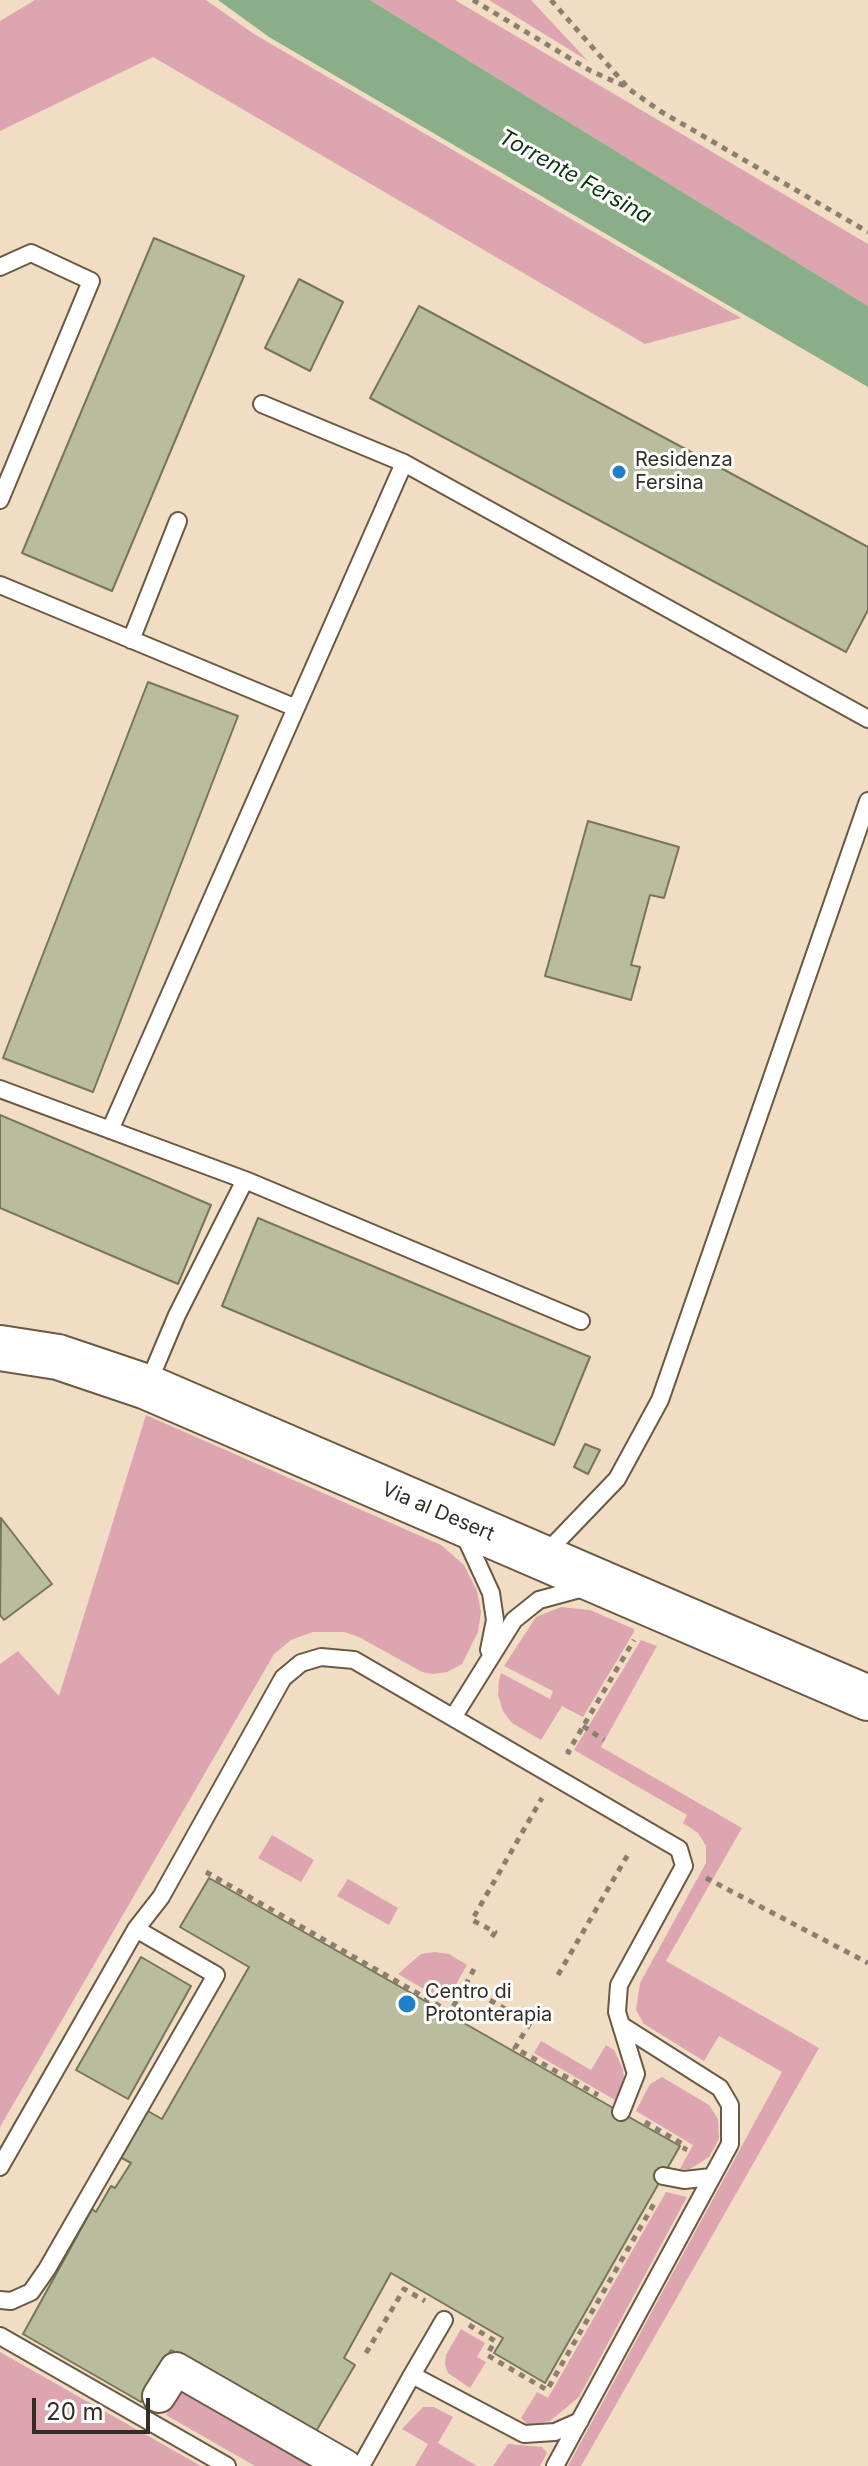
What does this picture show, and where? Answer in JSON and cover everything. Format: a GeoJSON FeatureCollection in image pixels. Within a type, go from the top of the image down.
{"type":"FeatureCollection","features":[{"type":"Feature","properties":{"kind":"street","name":"Via al Desert"},"geometry":{"type":"LineString","coordinates":[[0,1348],[58,1357],[147,1387],[868,1698]]}},
{"type":"Feature","properties":{"kind":"street"},"geometry":{"type":"LineString","coordinates":[[159,2396],[176,2369],[345,2466]]}},
{"type":"Feature","properties":{"kind":"lane"},"geometry":{"type":"LineString","coordinates":[[0,267],[31,253],[91,281],[0,500]]}},
{"type":"Feature","properties":{"kind":"lane"},"geometry":{"type":"LineString","coordinates":[[262,404],[404,463],[868,719]]}},
{"type":"Feature","properties":{"kind":"lane"},"geometry":{"type":"LineString","coordinates":[[110,1130],[404,463]]}},
{"type":"Feature","properties":{"kind":"lane"},"geometry":{"type":"LineString","coordinates":[[131,640],[178,521]]}},
{"type":"Feature","properties":{"kind":"lane"},"geometry":{"type":"LineString","coordinates":[[0,585],[296,708]]}},
{"type":"Feature","properties":{"kind":"lane"},"geometry":{"type":"LineString","coordinates":[[543,1557],[617,1479],[660,1400],[868,801]]}},
{"type":"Feature","properties":{"kind":"lane"},"geometry":{"type":"LineString","coordinates":[[0,1089],[245,1180],[581,1321]]}},
{"type":"Feature","properties":{"kind":"lane"},"geometry":{"type":"LineString","coordinates":[[147,1387],[177,1315],[245,1180]]}},
{"type":"Feature","properties":{"kind":"lane"},"geometry":{"type":"LineString","coordinates":[[457,1520],[491,1593],[495,1620],[488,1657]]}},
{"type":"Feature","properties":{"kind":"lane"},"geometry":{"type":"LineString","coordinates":[[454,1716],[488,1657],[514,1620],[539,1600],[604,1583]]}},
{"type":"Feature","properties":{"kind":"lane"},"geometry":{"type":"LineString","coordinates":[[0,2167],[136,1929],[161,1897],[283,1678],[301,1663],[321,1657],[354,1660],[672,1842],[684,1857],[684,1866],[622,1974],[617,2012],[636,2074],[622,2110]]}},
{"type":"Feature","properties":{"kind":"lane"},"geometry":{"type":"LineString","coordinates":[[0,2300],[11,2301],[31,2292],[47,2269],[216,1975],[136,1929]]}},
{"type":"Feature","properties":{"kind":"lane"},"geometry":{"type":"LineString","coordinates":[[555,2466],[730,2144],[730,2105],[720,2088],[624,2027]]}},
{"type":"Feature","properties":{"kind":"lane"},"geometry":{"type":"LineString","coordinates":[[666,2177],[712,2177]]}},
{"type":"Feature","properties":{"kind":"lane"},"geometry":{"type":"LineString","coordinates":[[361,2466],[447,2316]]}},
{"type":"Feature","properties":{"kind":"lane"},"geometry":{"type":"LineString","coordinates":[[0,2336],[227,2466]]}},
{"type":"Feature","properties":{"kind":"lane"},"geometry":{"type":"LineString","coordinates":[[412,2375],[524,2434],[555,2432],[580,2421]]}},
{"type":"Feature","properties":{"kind":"path"},"geometry":{"type":"LineString","coordinates":[[473,0],[868,232]]}},
{"type":"Feature","properties":{"kind":"path"},"geometry":{"type":"LineString","coordinates":[[551,0],[629,89]]}},
{"type":"Feature","properties":{"kind":"path"},"geometry":{"type":"LineString","coordinates":[[581,1759],[568,1752],[637,1636]]}},
{"type":"Feature","properties":{"kind":"path"},"geometry":{"type":"LineString","coordinates":[[583,1726],[604,1740]]}},
{"type":"Feature","properties":{"kind":"path"},"geometry":{"type":"LineString","coordinates":[[492,1937],[495,1932],[472,1920],[544,1794]]}},
{"type":"Feature","properties":{"kind":"path"},"geometry":{"type":"LineString","coordinates":[[558,1975],[634,1845]]}},
{"type":"Feature","properties":{"kind":"path"},"geometry":{"type":"LineString","coordinates":[[684,1866],[868,1963]]}},
{"type":"Feature","properties":{"kind":"path"},"geometry":{"type":"LineString","coordinates":[[199,1868],[450,2012],[474,1969]]}},
{"type":"Feature","properties":{"kind":"path"},"geometry":{"type":"LineString","coordinates":[[465,1986],[530,2023]]}},
{"type":"Feature","properties":{"kind":"path"},"geometry":{"type":"LineString","coordinates":[[366,2353],[404,2289],[495,2341],[487,2355],[547,2390],[686,2146],[515,2048],[540,2007]]}},
{"type":"Feature","properties":{"kind":"shaded area"},"geometry":{"type":"Polygon","coordinates":[[[35,0],[206,0],[254,34],[741,318],[645,344],[153,57],[0,131],[0,21],[35,0]]]}},
{"type":"Feature","properties":{"kind":"shaded area"},"geometry":{"type":"Polygon","coordinates":[[[370,0],[455,0],[868,244],[868,306],[370,0]]]}},
{"type":"Feature","properties":{"kind":"shaded area"},"geometry":{"type":"Polygon","coordinates":[[[489,0],[531,0],[588,61],[489,0]]]}},
{"type":"Feature","properties":{"kind":"shaded area"},"geometry":{"type":"Polygon","coordinates":[[[146,1415],[441,1545],[464,1565],[477,1591],[481,1612],[478,1632],[462,1664],[447,1672],[433,1674],[422,1672],[344,1632],[313,1632],[291,1640],[274,1654],[0,2127],[0,1664],[18,1651],[59,1696],[146,1415]]]}},
{"type":"Feature","properties":{"kind":"shaded area"},"geometry":{"type":"Polygon","coordinates":[[[561,1607],[590,1610],[634,1629],[634,1632],[583,1717],[562,1706],[541,1740],[512,1723],[503,1711],[498,1695],[499,1680],[501,1673],[550,1699],[553,1691],[504,1666],[536,1617],[561,1607]]]}},
{"type":"Feature","properties":{"kind":"shaded area"},"geometry":{"type":"Polygon","coordinates":[[[641,1640],[657,1646],[601,1747],[742,1828],[666,1961],[819,2048],[581,2466],[568,2466],[782,2072],[719,2036],[704,2061],[644,2024],[636,2010],[640,1983],[706,1863],[706,1846],[698,1833],[683,1823],[687,1815],[574,1750],[641,1640]]]}},
{"type":"Feature","properties":{"kind":"shaded area"},"geometry":{"type":"Polygon","coordinates":[[[272,1835],[314,1860],[301,1882],[258,1858],[272,1835]]]}},
{"type":"Feature","properties":{"kind":"shaded area"},"geometry":{"type":"Polygon","coordinates":[[[348,1879],[398,1908],[389,1925],[337,1896],[348,1879]]]}},
{"type":"Feature","properties":{"kind":"shaded area"},"geometry":{"type":"Polygon","coordinates":[[[421,1954],[449,1954],[467,1965],[446,2002],[398,1974],[421,1954]]]}},
{"type":"Feature","properties":{"kind":"shaded area"},"geometry":{"type":"Polygon","coordinates":[[[541,2041],[591,2070],[606,2045],[614,2050],[623,2069],[624,2080],[615,2100],[534,2053],[541,2041]]]}},
{"type":"Feature","properties":{"kind":"shaded area"},"geometry":{"type":"Polygon","coordinates":[[[662,2077],[709,2105],[718,2119],[719,2139],[709,2157],[690,2169],[680,2169],[693,2145],[636,2111],[650,2084],[662,2077]]]}},
{"type":"Feature","properties":{"kind":"shaded area"},"geometry":{"type":"Polygon","coordinates":[[[666,2192],[687,2197],[579,2397],[550,2421],[528,2425],[521,2418],[537,2392],[548,2398],[666,2192]]]}},
{"type":"Feature","properties":{"kind":"shaded area"},"geometry":{"type":"Polygon","coordinates":[[[461,2329],[485,2343],[477,2357],[486,2362],[470,2388],[448,2373],[445,2365],[446,2355],[461,2329]]]}},
{"type":"Feature","properties":{"kind":"shaded area"},"geometry":{"type":"Polygon","coordinates":[[[0,2352],[201,2466],[0,2466],[0,2352]]]}},
{"type":"Feature","properties":{"kind":"shaded area"},"geometry":{"type":"Polygon","coordinates":[[[182,2390],[315,2466],[255,2466],[166,2415],[182,2390]]]}},
{"type":"Feature","properties":{"kind":"shaded area"},"geometry":{"type":"Polygon","coordinates":[[[423,2407],[434,2407],[453,2417],[438,2443],[477,2466],[415,2466],[428,2444],[402,2429],[423,2407]]]}},
{"type":"Feature","properties":{"kind":"shaded area"},"geometry":{"type":"Polygon","coordinates":[[[508,2444],[542,2447],[547,2453],[540,2466],[493,2466],[508,2444]]]}},
{"type":"Feature","properties":{"kind":"water","name":"Torrente Fersina"},"geometry":{"type":"Polygon","coordinates":[[[218,0],[370,0],[868,306],[868,387],[269,37],[218,0]]]}},
{"type":"Feature","properties":{"kind":"building"},"geometry":{"type":"Polygon","coordinates":[[[154,238],[244,276],[112,591],[22,553],[154,238]]]}},
{"type":"Feature","properties":{"kind":"building"},"geometry":{"type":"Polygon","coordinates":[[[299,279],[343,302],[310,371],[265,348],[299,279]]]}},
{"type":"Feature","properties":{"kind":"building","name":"Residenza Fersina"},"geometry":{"type":"Polygon","coordinates":[[[419,306],[868,547],[868,610],[846,652],[370,398],[419,306]]]}},
{"type":"Feature","properties":{"kind":"building"},"geometry":{"type":"Polygon","coordinates":[[[148,682],[238,716],[93,1092],[3,1058],[148,682]]]}},
{"type":"Feature","properties":{"kind":"building"},"geometry":{"type":"Polygon","coordinates":[[[588,821],[679,847],[664,898],[650,895],[631,965],[640,967],[631,1000],[545,976],[588,821]]]}},
{"type":"Feature","properties":{"kind":"building"},"geometry":{"type":"Polygon","coordinates":[[[0,1115],[211,1205],[178,1284],[0,1208],[0,1115]]]}},
{"type":"Feature","properties":{"kind":"building"},"geometry":{"type":"Polygon","coordinates":[[[258,1218],[590,1357],[554,1445],[222,1306],[258,1218]]]}},
{"type":"Feature","properties":{"kind":"building"},"geometry":{"type":"Polygon","coordinates":[[[585,1444],[600,1450],[588,1474],[574,1467],[585,1444]]]}},
{"type":"Feature","properties":{"kind":"building"},"geometry":{"type":"Polygon","coordinates":[[[1,1518],[52,1584],[4,1620],[0,1615],[1,1518]]]}},
{"type":"Feature","properties":{"kind":"building"},"geometry":{"type":"Polygon","coordinates":[[[209,1878],[680,2146],[545,2383],[494,2353],[503,2338],[391,2273],[344,2358],[355,2365],[315,2433],[171,2350],[141,2402],[23,2334],[92,2209],[96,2212],[111,2186],[115,2188],[131,2163],[120,2157],[146,2110],[162,2119],[249,1967],[180,1927],[209,1878]]]}},
{"type":"Feature","properties":{"kind":"building"},"geometry":{"type":"Polygon","coordinates":[[[141,1957],[191,1986],[128,2099],[76,2070],[141,1957]]]}},
{"type":"Feature","properties":{"kind":"place","name":"Residenza Fersina"},"geometry":{"type":"Point","coordinates":[619,472]}},
{"type":"Feature","properties":{"kind":"place","name":"Centro di Protonterapia"},"geometry":{"type":"Point","coordinates":[407,2004]}}]}
